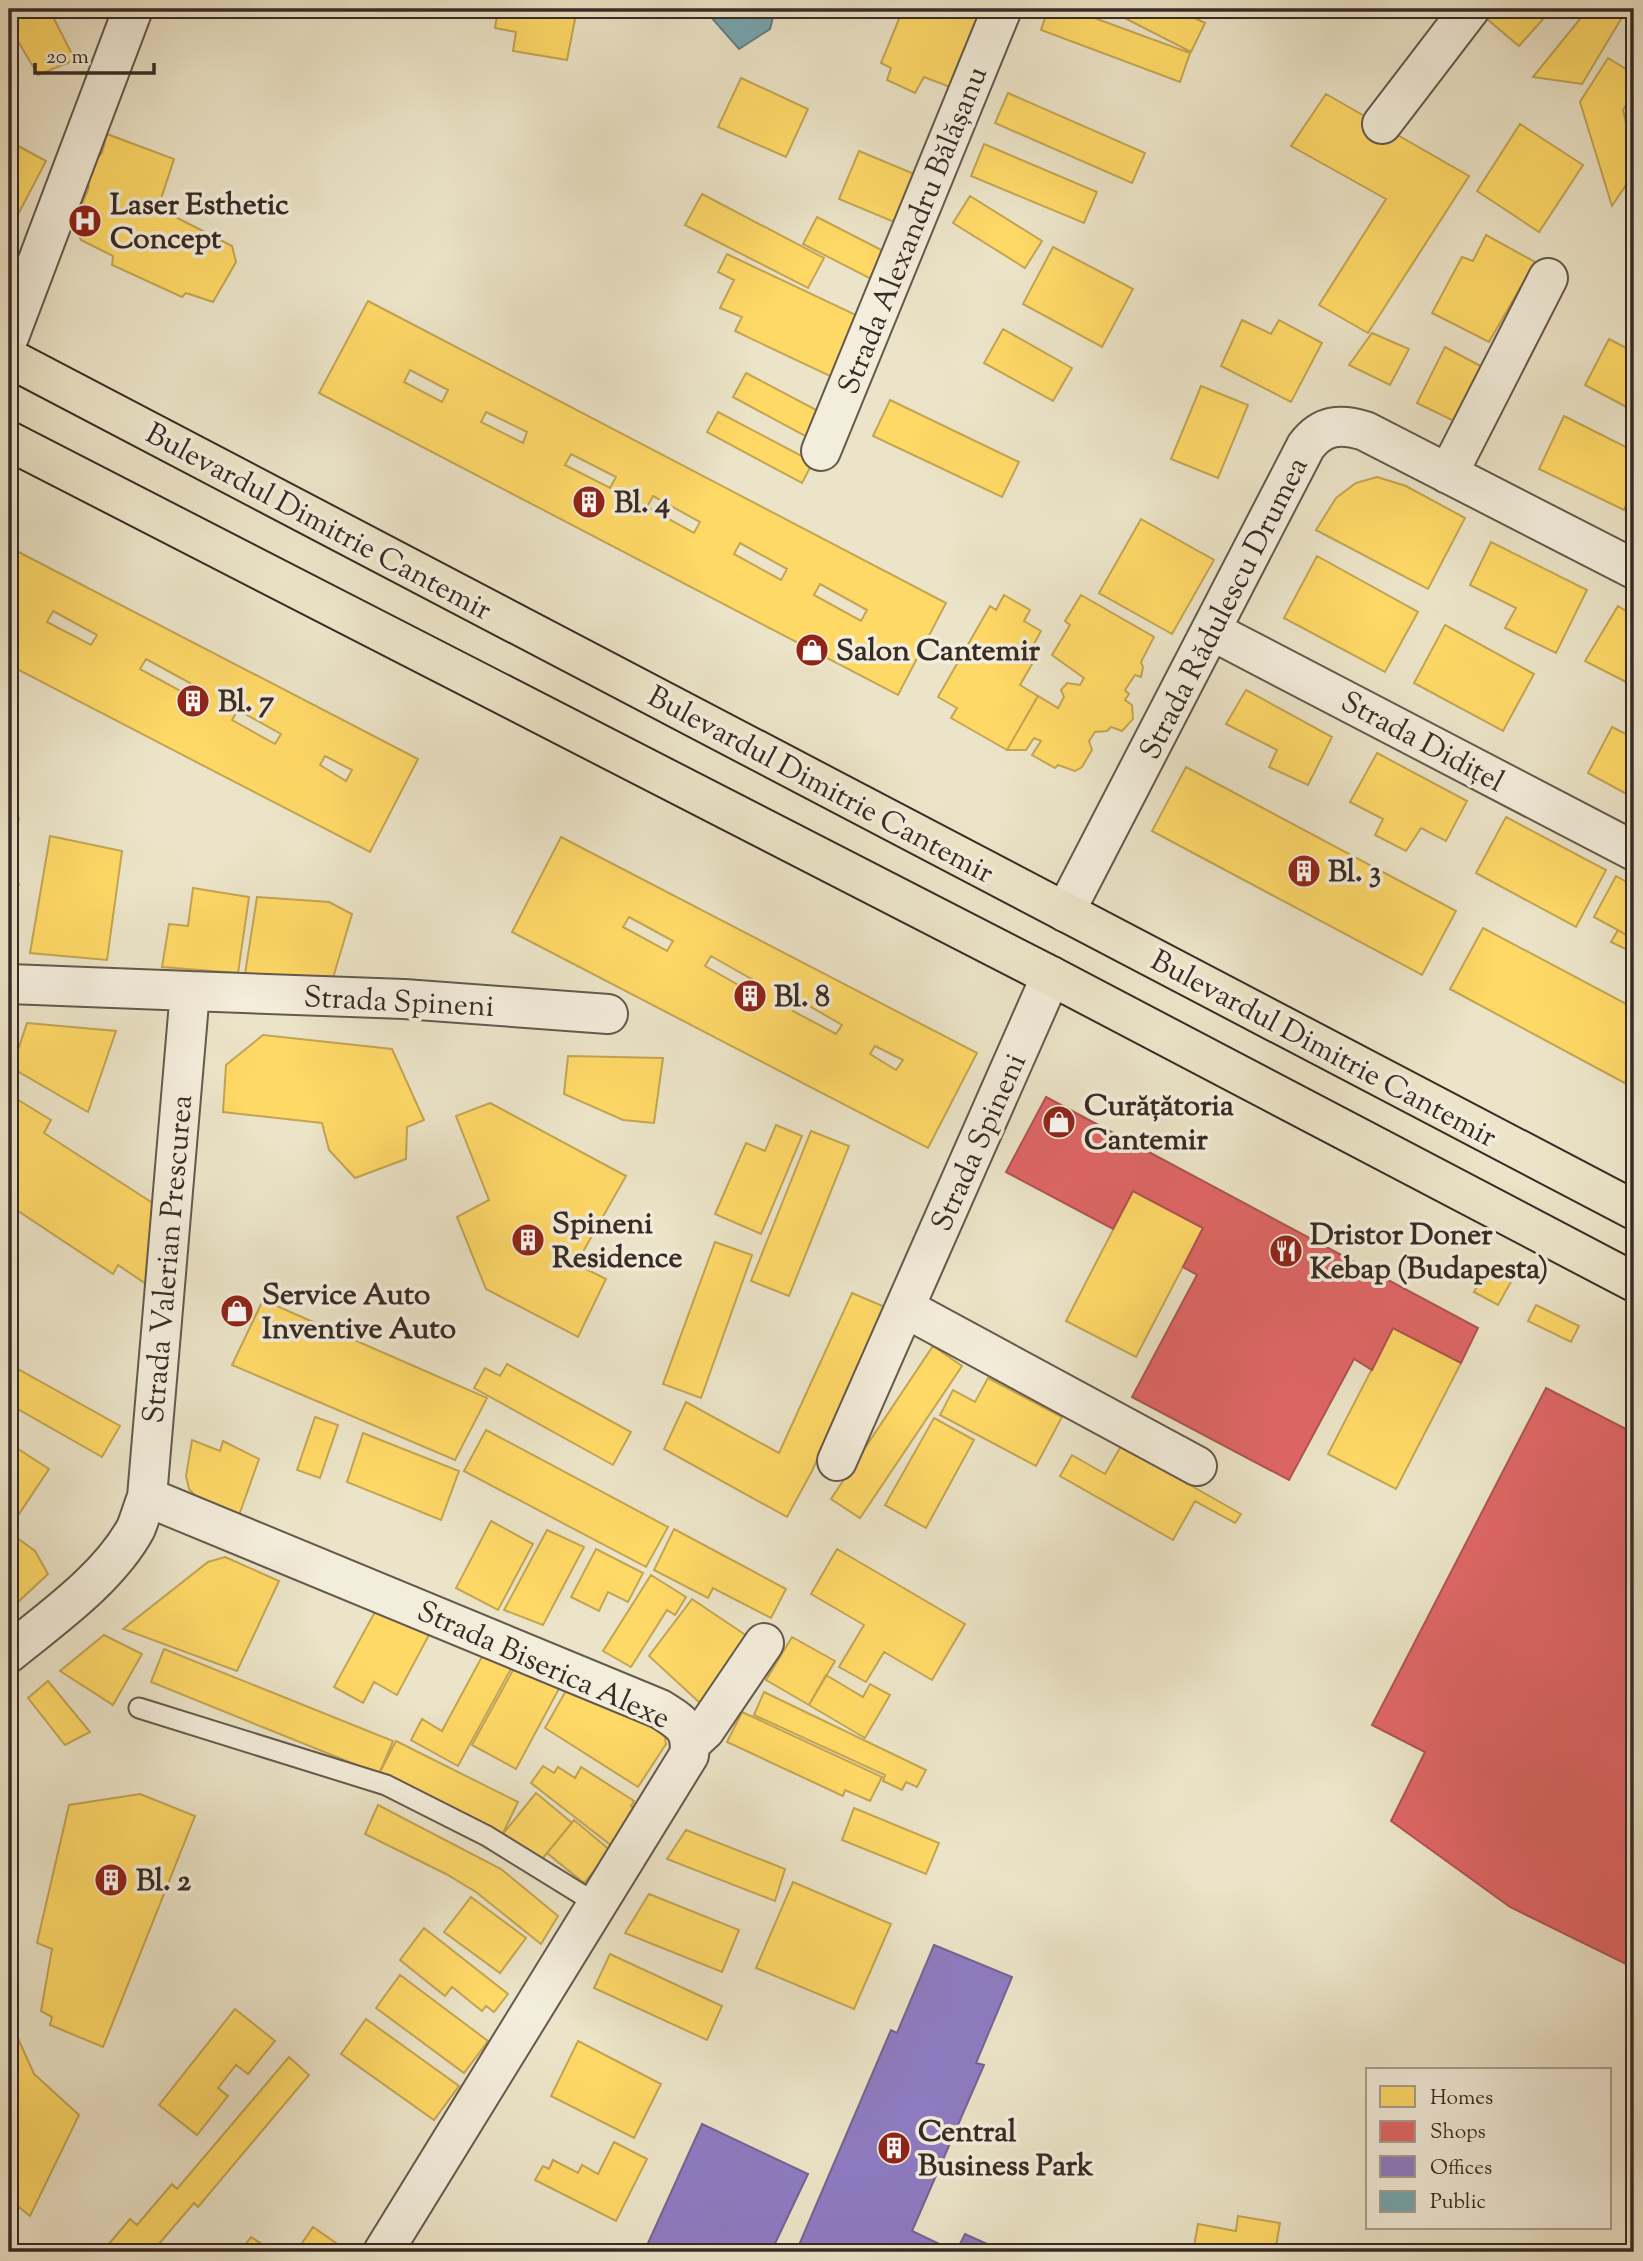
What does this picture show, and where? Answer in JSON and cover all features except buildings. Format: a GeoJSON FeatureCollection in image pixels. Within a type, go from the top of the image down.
{"type":"FeatureCollection","features":[{"type":"Feature","properties":{"kind":"main road","name":"Bulevardul Dimitrie Cantemir"},"geometry":{"type":"LineString","coordinates":[[9,358],[1634,1210]]}},
{"type":"Feature","properties":{"kind":"main road","name":"Bulevardul Dimitrie Cantemir"},"geometry":{"type":"LineString","coordinates":[[9,441],[1051,976],[1634,1282]]}},
{"type":"Feature","properties":{"kind":"street"},"geometry":{"type":"LineString","coordinates":[[9,337],[133,9]]}},
{"type":"Feature","properties":{"kind":"street","name":"Strada Alexandru Bălășanu"},"geometry":{"type":"LineString","coordinates":[[821,450],[1002,9]]}},
{"type":"Feature","properties":{"kind":"street"},"geometry":{"type":"LineString","coordinates":[[1382,124],[1470,9]]}},
{"type":"Feature","properties":{"kind":"street"},"geometry":{"type":"LineString","coordinates":[[1448,474],[1548,278]]}},
{"type":"Feature","properties":{"kind":"street","name":"Strada Rădulescu Drumea"},"geometry":{"type":"LineString","coordinates":[[1065,912],[1306,446],[1319,432],[1341,425],[1365,431],[1634,569]]}},
{"type":"Feature","properties":{"kind":"street","name":"Strada Didițel"},"geometry":{"type":"LineString","coordinates":[[1212,631],[1634,851]]}},
{"type":"Feature","properties":{"kind":"street","name":"Strada Spineni"},"geometry":{"type":"LineString","coordinates":[[837,1461],[1051,976]]}},
{"type":"Feature","properties":{"kind":"street"},"geometry":{"type":"LineString","coordinates":[[9,984],[190,991]]}},
{"type":"Feature","properties":{"kind":"street","name":"Strada Spineni"},"geometry":{"type":"LineString","coordinates":[[190,991],[404,999],[608,1014]]}},
{"type":"Feature","properties":{"kind":"street","name":"Strada Valerian Prescurea"},"geometry":{"type":"LineString","coordinates":[[9,1653],[72,1602],[113,1560],[135,1528],[147,1497],[190,991]]}},
{"type":"Feature","properties":{"kind":"street"},"geometry":{"type":"LineString","coordinates":[[905,1308],[1197,1466]]}},
{"type":"Feature","properties":{"kind":"street","name":"Strada Biserica Alexe"},"geometry":{"type":"LineString","coordinates":[[147,1497],[660,1709],[686,1729],[691,1743],[689,1755],[383,2252]]}},
{"type":"Feature","properties":{"kind":"street"},"geometry":{"type":"LineString","coordinates":[[691,1743],[705,1730],[764,1643]]}},
{"type":"Feature","properties":{"kind":"lane"},"geometry":{"type":"LineString","coordinates":[[139,1708],[386,1785],[487,1836],[597,1904]]}},
{"type":"Feature","properties":{"kind":"place","name":"Laser Esthetic Concept"},"geometry":{"type":"Point","coordinates":[85,221]}},
{"type":"Feature","properties":{"kind":"place","name":"Bl. 4"},"geometry":{"type":"Point","coordinates":[589,502]}},
{"type":"Feature","properties":{"kind":"place","name":"Salon Cantemir"},"geometry":{"type":"Point","coordinates":[812,650]}},
{"type":"Feature","properties":{"kind":"place","name":"Bl. 7"},"geometry":{"type":"Point","coordinates":[193,701]}},
{"type":"Feature","properties":{"kind":"place","name":"Bl. 3"},"geometry":{"type":"Point","coordinates":[1304,871]}},
{"type":"Feature","properties":{"kind":"place","name":"Bl. 8"},"geometry":{"type":"Point","coordinates":[750,996]}},
{"type":"Feature","properties":{"kind":"place","name":"Curățătoria Cantemir"},"geometry":{"type":"Point","coordinates":[1059,1122]}},
{"type":"Feature","properties":{"kind":"place","name":"Spineni Residence"},"geometry":{"type":"Point","coordinates":[528,1240]}},
{"type":"Feature","properties":{"kind":"place","name":"Dristor Doner Kebap (Budapesta)"},"geometry":{"type":"Point","coordinates":[1286,1251]}},
{"type":"Feature","properties":{"kind":"place","name":"Service Auto Inventive Auto"},"geometry":{"type":"Point","coordinates":[237,1311]}},
{"type":"Feature","properties":{"kind":"place","name":"Bl. 2"},"geometry":{"type":"Point","coordinates":[111,1880]}},
{"type":"Feature","properties":{"kind":"place","name":"Central Business Park"},"geometry":{"type":"Point","coordinates":[894,2148]}}]}
